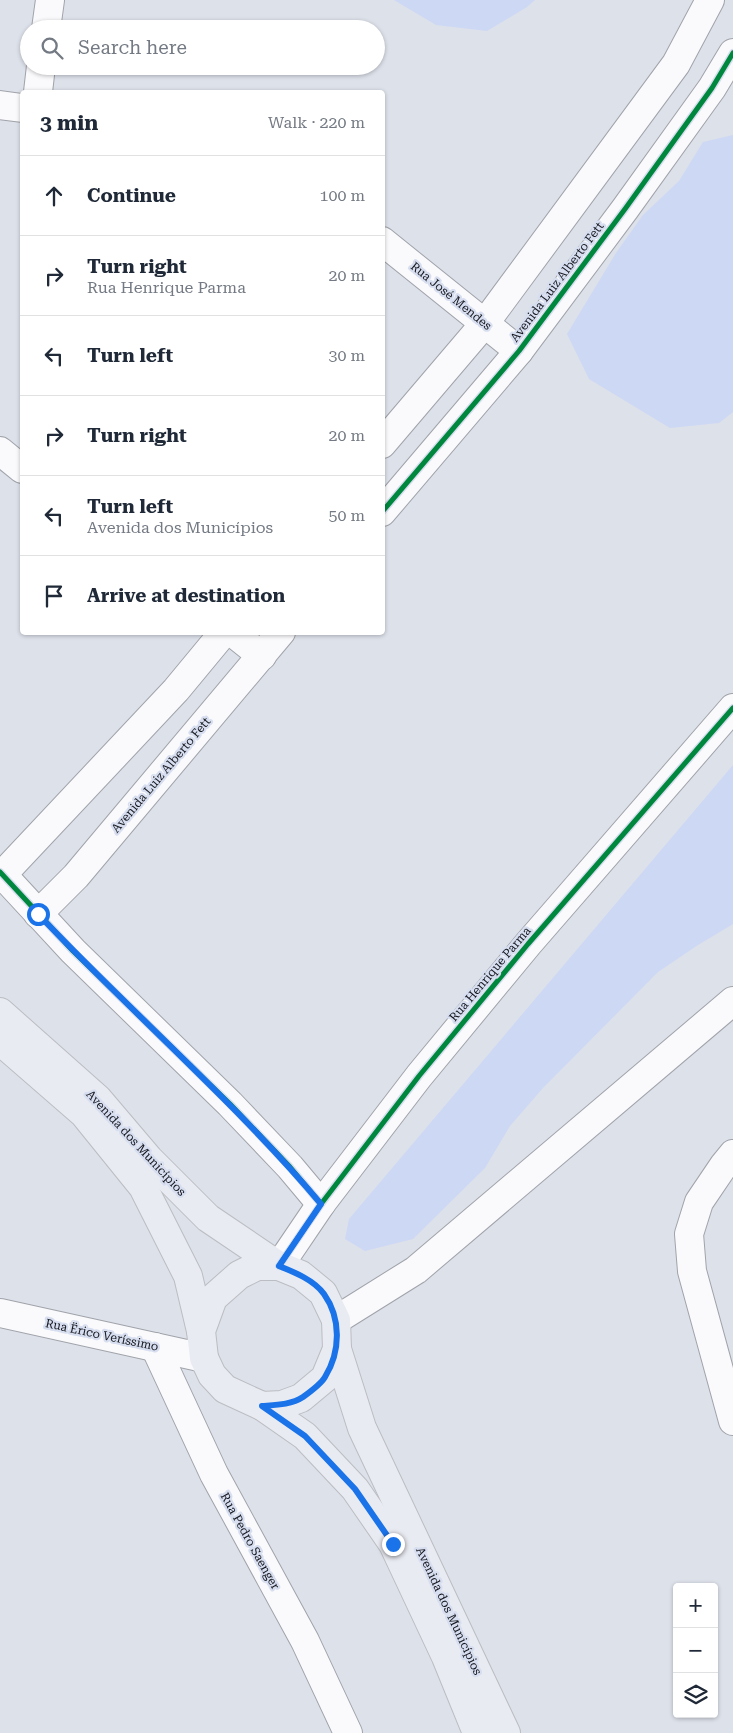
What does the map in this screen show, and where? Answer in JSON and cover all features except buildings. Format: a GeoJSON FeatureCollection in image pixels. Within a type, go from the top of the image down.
{"type":"FeatureCollection","features":[{"type":"Feature","properties":{"kind":"main road","name":"Avenida dos Municípios"},"geometry":{"type":"LineString","coordinates":[[0,1012],[98,1099],[149,1159],[208,1218],[279,1266]]}},
{"type":"Feature","properties":{"kind":"main road","name":"Avenida dos Municípios"},"geometry":{"type":"LineString","coordinates":[[0,1041],[84,1114],[142,1187],[188,1276],[202,1345]]}},
{"type":"Feature","properties":{"kind":"main road"},"geometry":{"type":"LineString","coordinates":[[257,1266],[279,1266],[301,1275],[323,1293],[336,1320],[337,1349],[325,1378],[301,1398],[282,1405],[262,1406],[225,1389],[212,1375],[202,1345],[213,1298],[238,1275],[257,1266]]}},
{"type":"Feature","properties":{"kind":"main road","name":"Avenida dos Municípios"},"geometry":{"type":"LineString","coordinates":[[337,1349],[362,1428],[506,1733]]}},
{"type":"Feature","properties":{"kind":"main road","name":"Avenida dos Municípios"},"geometry":{"type":"LineString","coordinates":[[262,1406],[305,1436],[355,1489],[393,1544],[446,1657],[477,1733]]}},
{"type":"Feature","properties":{"kind":"street"},"geometry":{"type":"LineString","coordinates":[[47,20],[50,0]]}},
{"type":"Feature","properties":{"kind":"street"},"geometry":{"type":"LineString","coordinates":[[385,440],[485,323],[676,64],[710,0]]}},
{"type":"Feature","properties":{"kind":"street","name":"Avenida Luiz Alberto Fett"},"geometry":{"type":"LineString","coordinates":[[385,508],[518,351],[625,209],[712,88],[733,53]]}},
{"type":"Feature","properties":{"kind":"street"},"geometry":{"type":"LineString","coordinates":[[676,64],[712,88]]}},
{"type":"Feature","properties":{"kind":"street"},"geometry":{"type":"LineString","coordinates":[[38,90],[40,75]]}},
{"type":"Feature","properties":{"kind":"street"},"geometry":{"type":"LineString","coordinates":[[0,105],[20,108]]}},
{"type":"Feature","properties":{"kind":"street","name":"Rua José Mendes"},"geometry":{"type":"LineString","coordinates":[[385,243],[518,351]]}},
{"type":"Feature","properties":{"kind":"street"},"geometry":{"type":"LineString","coordinates":[[0,451],[20,466]]}},
{"type":"Feature","properties":{"kind":"street"},"geometry":{"type":"LineString","coordinates":[[222,635],[176,690],[2,873],[73,951],[230,1104],[290,1167],[321,1204]]}},
{"type":"Feature","properties":{"kind":"street"},"geometry":{"type":"LineString","coordinates":[[236,635],[262,656]]}},
{"type":"Feature","properties":{"kind":"street","name":"Avenida Luiz Alberto Fett"},"geometry":{"type":"LineString","coordinates":[[38,914],[76,876],[279,635]]}},
{"type":"Feature","properties":{"kind":"street","name":"Rua Henrique Parma"},"geometry":{"type":"LineString","coordinates":[[279,1266],[321,1204],[431,1061],[528,944],[733,708]]}},
{"type":"Feature","properties":{"kind":"street"},"geometry":{"type":"LineString","coordinates":[[336,1320],[416,1270],[733,1002]]}},
{"type":"Feature","properties":{"kind":"street"},"geometry":{"type":"LineString","coordinates":[[733,1154],[724,1164],[699,1202],[689,1234],[692,1271],[733,1421]]}},
{"type":"Feature","properties":{"kind":"street","name":"Rua Ërico Veríssimo"},"geometry":{"type":"LineString","coordinates":[[0,1313],[155,1347],[202,1345]]}},
{"type":"Feature","properties":{"kind":"street","name":"Rua Pedro Saenger"},"geometry":{"type":"LineString","coordinates":[[155,1347],[214,1474],[305,1641],[348,1733]]}},
{"type":"Feature","properties":{"kind":"shaded area"},"geometry":{"type":"Polygon","coordinates":[[[394,0],[535,0],[527,7],[487,31],[436,25],[394,0]]]}},
{"type":"Feature","properties":{"kind":"shaded area"},"geometry":{"type":"Polygon","coordinates":[[[733,135],[733,412],[719,423],[670,428],[589,379],[567,334],[616,253],[643,215],[679,181],[703,142],[733,135]]]}},
{"type":"Feature","properties":{"kind":"shaded area"},"geometry":{"type":"Polygon","coordinates":[[[733,765],[733,924],[658,972],[543,1088],[510,1126],[485,1168],[413,1239],[365,1251],[345,1239],[349,1219],[733,765]]]}},
{"type":"Feature","properties":{"kind":"cycle path"},"geometry":{"type":"LineString","coordinates":[[385,508],[519,351],[712,88],[733,53]]}},
{"type":"Feature","properties":{"kind":"cycle path"},"geometry":{"type":"LineString","coordinates":[[279,1266],[321,1204],[419,1076],[528,944],[733,708]]}},
{"type":"Feature","properties":{"kind":"cycle path"},"geometry":{"type":"LineString","coordinates":[[0,872],[73,951],[230,1104],[290,1167],[321,1204]]}},
{"type":"Feature","properties":{"kind":"route"},"geometry":{"type":"LineString","coordinates":[[38,914],[73,951],[230,1104],[290,1167],[321,1204],[279,1266],[301,1275],[323,1293],[336,1320],[337,1349],[325,1378],[301,1398],[282,1405],[262,1406],[305,1436],[355,1489],[393,1544]]}}]}
